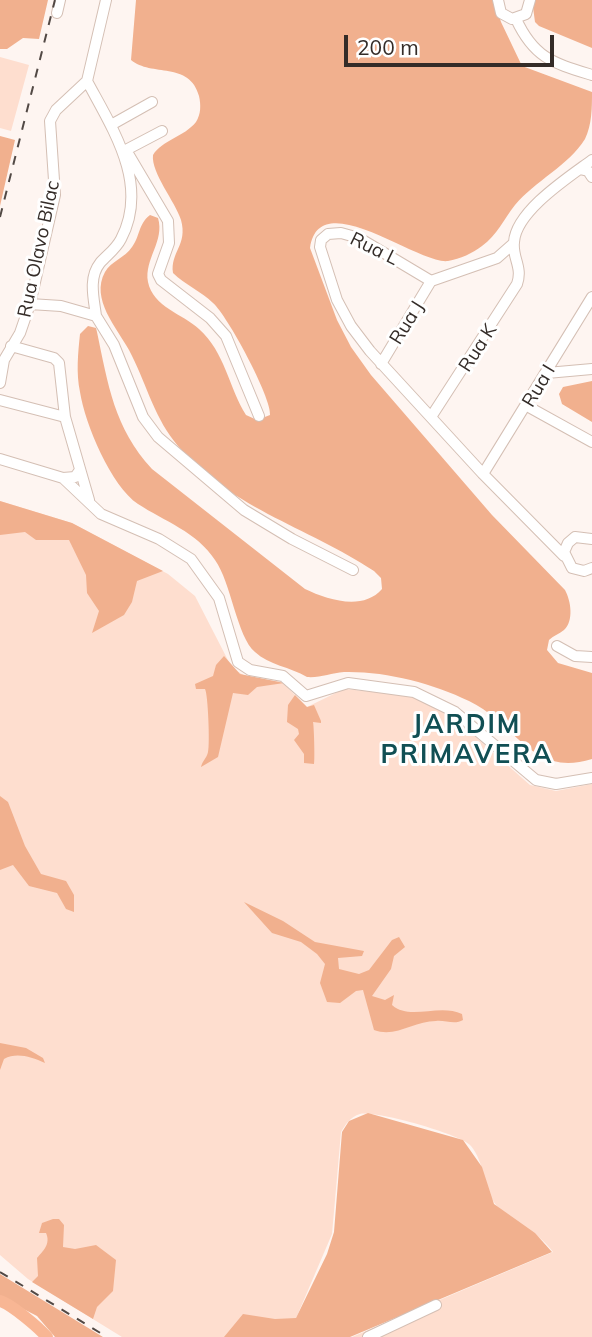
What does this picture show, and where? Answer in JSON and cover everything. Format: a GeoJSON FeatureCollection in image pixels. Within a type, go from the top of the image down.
{"type":"FeatureCollection","features":[{"type":"Feature","properties":{"kind":"street"},"geometry":{"type":"LineString","coordinates":[[57,13],[60,0]]}},
{"type":"Feature","properties":{"kind":"street"},"geometry":{"type":"LineString","coordinates":[[106,0],[87,81],[125,151],[168,221],[169,243],[158,274],[161,280],[211,318],[226,336],[259,416]]}},
{"type":"Feature","properties":{"kind":"street"},"geometry":{"type":"LineString","coordinates":[[498,0],[501,13],[516,19],[526,40],[540,54],[592,75]]}},
{"type":"Feature","properties":{"kind":"street"},"geometry":{"type":"LineString","coordinates":[[516,19],[528,12],[530,0]]}},
{"type":"Feature","properties":{"kind":"street","name":"Rua Olavo Bilac"},"geometry":{"type":"LineString","coordinates":[[0,383],[1,364],[20,333],[30,304],[56,187],[50,121],[56,110],[87,81]]}},
{"type":"Feature","properties":{"kind":"street"},"geometry":{"type":"LineString","coordinates":[[111,125],[152,102]]}},
{"type":"Feature","properties":{"kind":"street"},"geometry":{"type":"LineString","coordinates":[[125,151],[162,131]]}},
{"type":"Feature","properties":{"kind":"street"},"geometry":{"type":"LineString","coordinates":[[125,151],[131,184],[129,213],[121,240],[93,275],[96,316],[114,345],[143,416],[159,437],[244,510],[292,539],[353,570]]}},
{"type":"Feature","properties":{"kind":"street"},"geometry":{"type":"LineString","coordinates":[[519,262],[514,243],[519,226],[532,210],[592,160]]}},
{"type":"Feature","properties":{"kind":"street"},"geometry":{"type":"LineString","coordinates":[[592,167],[592,176]]}},
{"type":"Feature","properties":{"kind":"street"},"geometry":{"type":"LineString","coordinates":[[580,169],[587,170],[592,176]]}},
{"type":"Feature","properties":{"kind":"street","name":"Rua L"},"geometry":{"type":"LineString","coordinates":[[382,364],[341,309],[321,256],[321,240],[335,232],[354,236],[431,281]]}},
{"type":"Feature","properties":{"kind":"street"},"geometry":{"type":"LineString","coordinates":[[497,258],[514,243]]}},
{"type":"Feature","properties":{"kind":"street"},"geometry":{"type":"LineString","coordinates":[[431,281],[497,258],[509,257],[519,262]]}},
{"type":"Feature","properties":{"kind":"street","name":"Rua K"},"geometry":{"type":"LineString","coordinates":[[431,417],[484,339],[520,275],[519,262]]}},
{"type":"Feature","properties":{"kind":"street","name":"Rua J"},"geometry":{"type":"LineString","coordinates":[[382,364],[431,281]]}},
{"type":"Feature","properties":{"kind":"street","name":"Rua I"},"geometry":{"type":"LineString","coordinates":[[483,474],[592,297]]}},
{"type":"Feature","properties":{"kind":"street"},"geometry":{"type":"LineString","coordinates":[[30,304],[61,306],[96,316]]}},
{"type":"Feature","properties":{"kind":"street"},"geometry":{"type":"LineString","coordinates":[[11,346],[57,360],[62,375],[65,417],[89,500]]}},
{"type":"Feature","properties":{"kind":"street"},"geometry":{"type":"LineString","coordinates":[[382,364],[575,570],[592,568]]}},
{"type":"Feature","properties":{"kind":"street"},"geometry":{"type":"LineString","coordinates":[[547,373],[592,369]]}},
{"type":"Feature","properties":{"kind":"street"},"geometry":{"type":"LineString","coordinates":[[0,400],[65,417]]}},
{"type":"Feature","properties":{"kind":"street"},"geometry":{"type":"LineString","coordinates":[[527,406],[592,442]]}},
{"type":"Feature","properties":{"kind":"street"},"geometry":{"type":"LineString","coordinates":[[0,459],[63,478],[75,477],[80,470]]}},
{"type":"Feature","properties":{"kind":"street"},"geometry":{"type":"LineString","coordinates":[[63,478],[101,514],[159,539],[199,568],[219,598],[234,657],[246,668],[283,676],[306,696],[348,683],[414,692],[455,712],[536,780],[556,784],[592,778]]}},
{"type":"Feature","properties":{"kind":"street"},"geometry":{"type":"LineString","coordinates":[[564,556],[566,546],[572,539],[582,536],[592,539]]}},
{"type":"Feature","properties":{"kind":"street"},"geometry":{"type":"LineString","coordinates":[[557,646],[575,656],[592,657]]}},
{"type":"Feature","properties":{"kind":"street"},"geometry":{"type":"LineString","coordinates":[[368,1337],[436,1306]]}},
{"type":"Feature","properties":{"kind":"shaded area"},"geometry":{"type":"Polygon","coordinates":[[[0,0],[48,0],[39,39],[23,38],[7,49],[0,49],[0,0]]]}},
{"type":"Feature","properties":{"kind":"shaded area"},"geometry":{"type":"Polygon","coordinates":[[[136,0],[494,0],[501,22],[522,66],[592,92],[592,110],[585,139],[561,165],[523,196],[492,237],[475,251],[448,261],[434,259],[371,232],[350,225],[331,224],[317,230],[310,248],[337,320],[351,347],[371,375],[492,515],[565,590],[570,605],[569,622],[564,630],[549,640],[547,650],[558,663],[592,673],[592,759],[571,763],[554,761],[539,755],[486,711],[469,701],[424,684],[360,672],[307,677],[261,656],[249,645],[243,634],[221,570],[208,550],[190,534],[138,504],[109,469],[93,437],[79,385],[80,334],[88,326],[96,328],[109,387],[121,421],[129,438],[152,469],[305,589],[334,600],[355,602],[374,596],[382,589],[381,578],[374,571],[242,499],[217,483],[194,463],[167,431],[129,350],[107,313],[101,292],[105,272],[132,247],[146,219],[150,215],[158,218],[159,234],[148,274],[151,291],[162,304],[208,338],[221,359],[246,415],[257,420],[270,415],[257,375],[220,311],[173,273],[174,259],[183,229],[178,212],[159,178],[153,155],[196,122],[200,113],[200,99],[194,85],[187,78],[139,65],[131,60],[136,0]]]}},
{"type":"Feature","properties":{"kind":"shaded area"},"geometry":{"type":"Polygon","coordinates":[[[532,0],[592,0],[592,48],[539,26],[535,22],[532,0]]]}},
{"type":"Feature","properties":{"kind":"shaded area"},"geometry":{"type":"Polygon","coordinates":[[[0,57],[29,65],[11,131],[0,128],[0,57]]]}},
{"type":"Feature","properties":{"kind":"shaded area"},"geometry":{"type":"Polygon","coordinates":[[[0,136],[15,140],[0,206],[0,136]]]}},
{"type":"Feature","properties":{"kind":"shaded area"},"geometry":{"type":"Polygon","coordinates":[[[592,381],[592,422],[562,404],[559,394],[563,387],[592,381]]]}},
{"type":"Feature","properties":{"kind":"shaded area"},"geometry":{"type":"Polygon","coordinates":[[[0,501],[72,523],[168,574],[195,596],[232,668],[245,676],[282,682],[307,707],[344,689],[409,695],[444,709],[530,785],[556,791],[592,784],[592,1337],[352,1337],[553,1252],[539,1237],[496,1205],[471,1146],[435,1130],[399,1119],[368,1114],[354,1117],[341,1132],[332,1234],[288,1337],[122,1337],[28,1279],[0,1255],[0,501]]]}},
{"type":"Feature","properties":{"kind":"shaded area"},"geometry":{"type":"Polygon","coordinates":[[[0,501],[72,523],[163,571],[137,581],[132,602],[124,615],[92,633],[99,611],[87,593],[86,575],[69,540],[36,540],[25,532],[0,535],[0,501]]]}},
{"type":"Feature","properties":{"kind":"shaded area"},"geometry":{"type":"Polygon","coordinates":[[[224,656],[240,674],[284,683],[257,687],[248,695],[233,693],[218,757],[201,767],[209,747],[208,709],[205,689],[196,689],[195,684],[213,676],[216,665],[224,656]]]}},
{"type":"Feature","properties":{"kind":"shaded area"},"geometry":{"type":"Polygon","coordinates":[[[295,695],[307,707],[314,705],[321,721],[313,722],[314,764],[304,763],[304,754],[294,740],[299,734],[298,729],[287,722],[288,705],[295,695]]]}},
{"type":"Feature","properties":{"kind":"shaded area"},"geometry":{"type":"Polygon","coordinates":[[[0,796],[8,802],[25,846],[41,874],[66,881],[74,895],[74,912],[66,909],[57,893],[29,886],[13,865],[0,870],[0,796]]]}},
{"type":"Feature","properties":{"kind":"shaded area"},"geometry":{"type":"Polygon","coordinates":[[[244,902],[283,921],[315,942],[364,951],[362,956],[338,958],[339,969],[359,974],[369,970],[392,940],[399,937],[405,947],[394,956],[391,969],[372,996],[385,1000],[394,995],[392,1005],[399,1010],[453,1011],[462,1014],[463,1020],[428,1022],[390,1032],[374,1030],[363,990],[356,991],[340,1003],[327,1002],[320,983],[325,964],[317,954],[301,942],[272,933],[244,902]]]}},
{"type":"Feature","properties":{"kind":"shaded area"},"geometry":{"type":"Polygon","coordinates":[[[0,1043],[26,1048],[43,1058],[45,1063],[29,1057],[14,1056],[4,1059],[0,1070],[0,1043]]]}},
{"type":"Feature","properties":{"kind":"shaded area"},"geometry":{"type":"Polygon","coordinates":[[[368,1113],[463,1140],[482,1167],[494,1204],[535,1233],[552,1252],[350,1337],[224,1337],[243,1314],[275,1319],[296,1318],[327,1254],[334,1232],[342,1132],[349,1121],[368,1113]]]}},
{"type":"Feature","properties":{"kind":"shaded area"},"geometry":{"type":"Polygon","coordinates":[[[59,1219],[64,1225],[63,1247],[75,1249],[96,1245],[116,1260],[113,1291],[97,1307],[93,1319],[32,1282],[38,1276],[37,1258],[48,1241],[46,1233],[39,1233],[42,1223],[59,1219]]]}},
{"type":"Feature","properties":{"kind":"shaded area"},"geometry":{"type":"Polygon","coordinates":[[[0,1274],[103,1337],[55,1337],[37,1316],[0,1297],[0,1274]]]}},
{"type":"Feature","properties":{"kind":"waterway"},"geometry":{"type":"LineString","coordinates":[[0,1301],[17,1311],[47,1337]]}},
{"type":"Feature","properties":{"kind":"railway"},"geometry":{"type":"LineString","coordinates":[[0,217],[55,0]]}},
{"type":"Feature","properties":{"kind":"railway"},"geometry":{"type":"LineString","coordinates":[[0,1272],[107,1337]]}},
{"type":"Feature","properties":{"kind":"district","name":"JARDIM PRIMAVERA"},"geometry":{"type":"Point","coordinates":[467,740]}}]}
